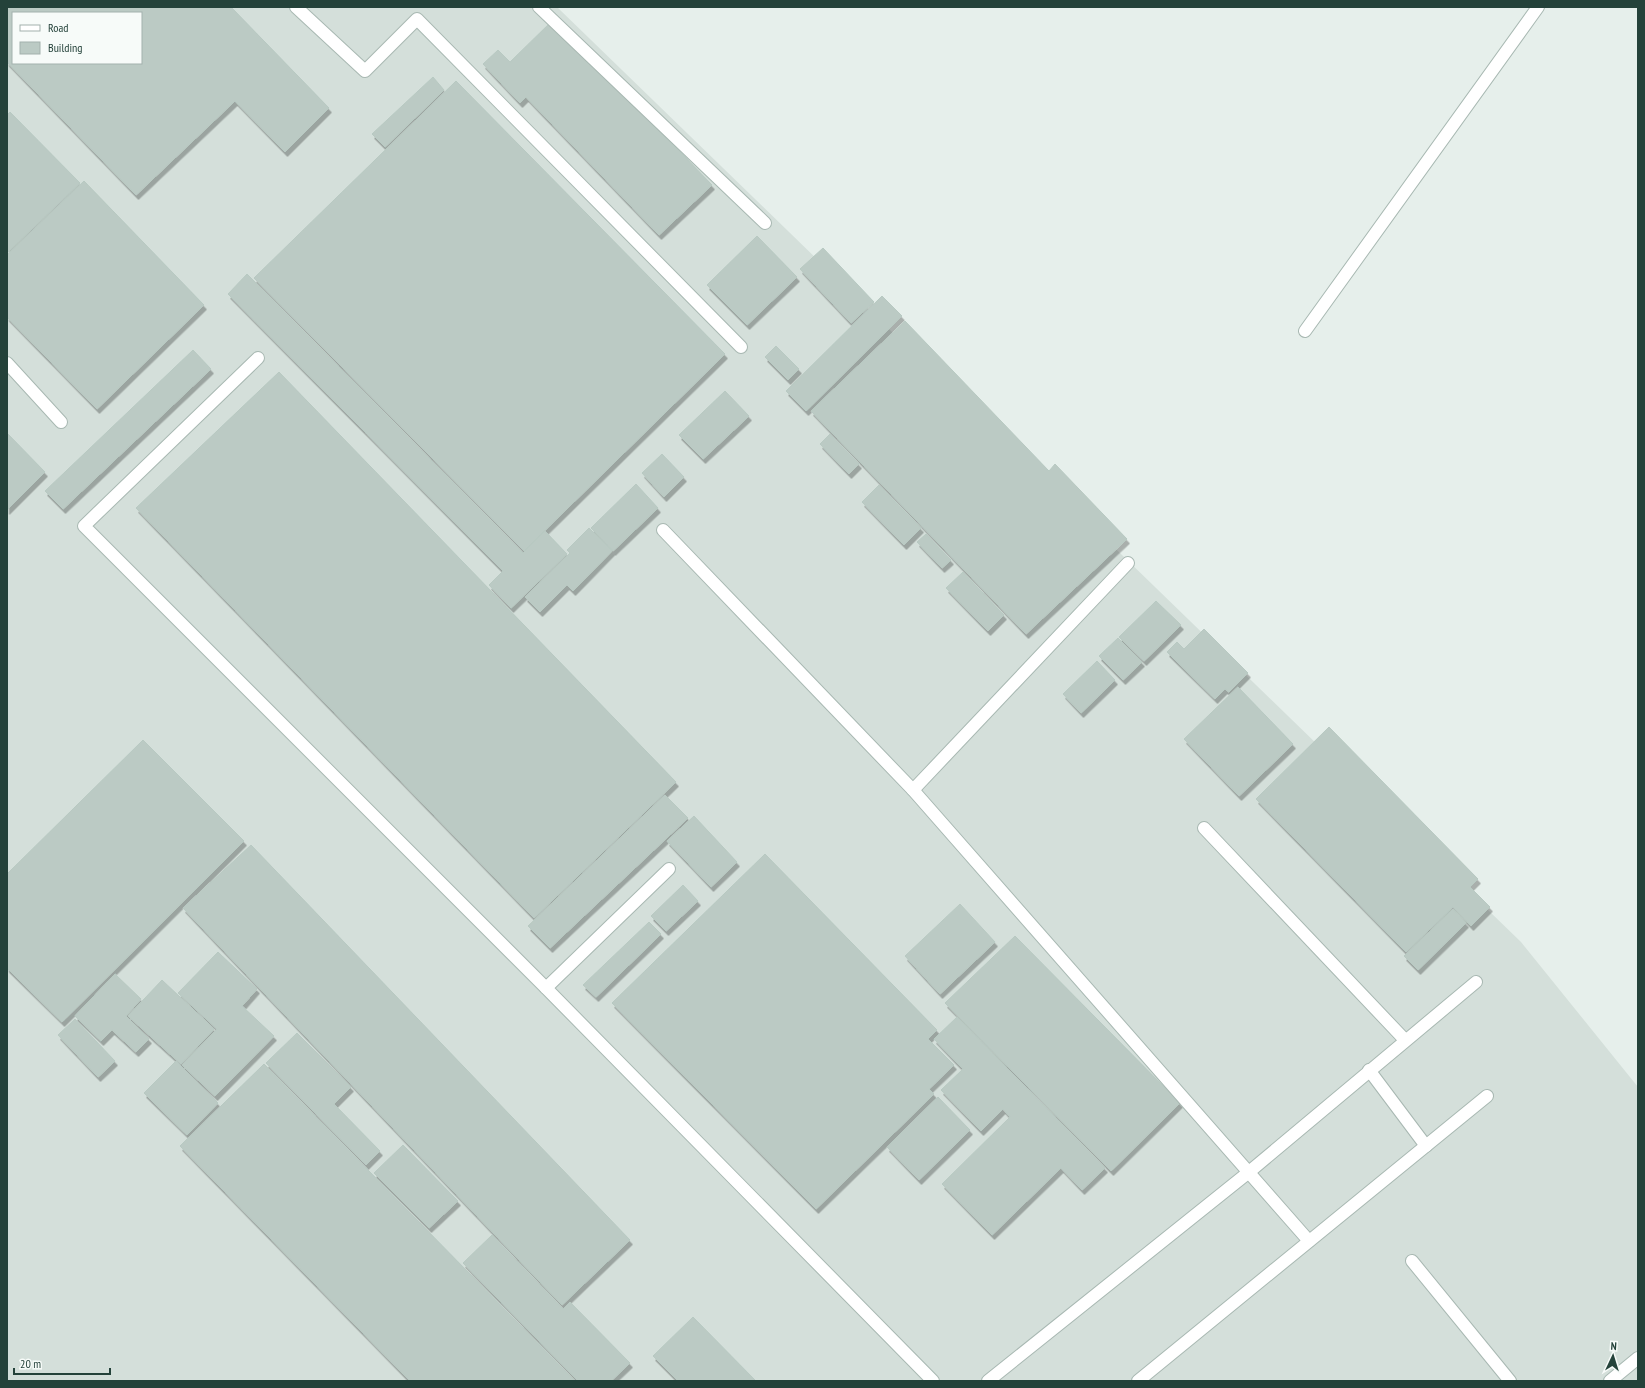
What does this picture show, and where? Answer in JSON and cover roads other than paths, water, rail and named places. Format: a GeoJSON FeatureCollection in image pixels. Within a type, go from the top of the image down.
{"type":"FeatureCollection","features":[{"type":"Feature","properties":{"kind":"street"},"geometry":{"type":"LineString","coordinates":[[296,7],[365,71],[417,19],[741,347]]}},
{"type":"Feature","properties":{"kind":"street"},"geometry":{"type":"LineString","coordinates":[[539,7],[765,223]]}},
{"type":"Feature","properties":{"kind":"street"},"geometry":{"type":"LineString","coordinates":[[1305,331],[1538,7]]}},
{"type":"Feature","properties":{"kind":"street"},"geometry":{"type":"LineString","coordinates":[[258,358],[84,526],[546,988],[934,1381]]}},
{"type":"Feature","properties":{"kind":"street"},"geometry":{"type":"LineString","coordinates":[[7,364],[61,422]]}},
{"type":"Feature","properties":{"kind":"street"},"geometry":{"type":"LineString","coordinates":[[663,530],[913,790],[1309,1241]]}},
{"type":"Feature","properties":{"kind":"street"},"geometry":{"type":"LineString","coordinates":[[913,790],[1128,563]]}},
{"type":"Feature","properties":{"kind":"street"},"geometry":{"type":"LineString","coordinates":[[1204,828],[1405,1040]]}},
{"type":"Feature","properties":{"kind":"street"},"geometry":{"type":"LineString","coordinates":[[546,988],[669,869]]}},
{"type":"Feature","properties":{"kind":"street"},"geometry":{"type":"LineString","coordinates":[[996,1379],[1249,1172],[1476,982]]}},
{"type":"Feature","properties":{"kind":"street"},"geometry":{"type":"LineString","coordinates":[[1369,1070],[1426,1146]]}},
{"type":"Feature","properties":{"kind":"street"},"geometry":{"type":"LineString","coordinates":[[1138,1381],[1487,1096]]}},
{"type":"Feature","properties":{"kind":"street"},"geometry":{"type":"LineString","coordinates":[[1412,1261],[1510,1381]]}},
{"type":"Feature","properties":{"kind":"street"},"geometry":{"type":"LineString","coordinates":[[1610,1381],[1638,1358]]}}]}
